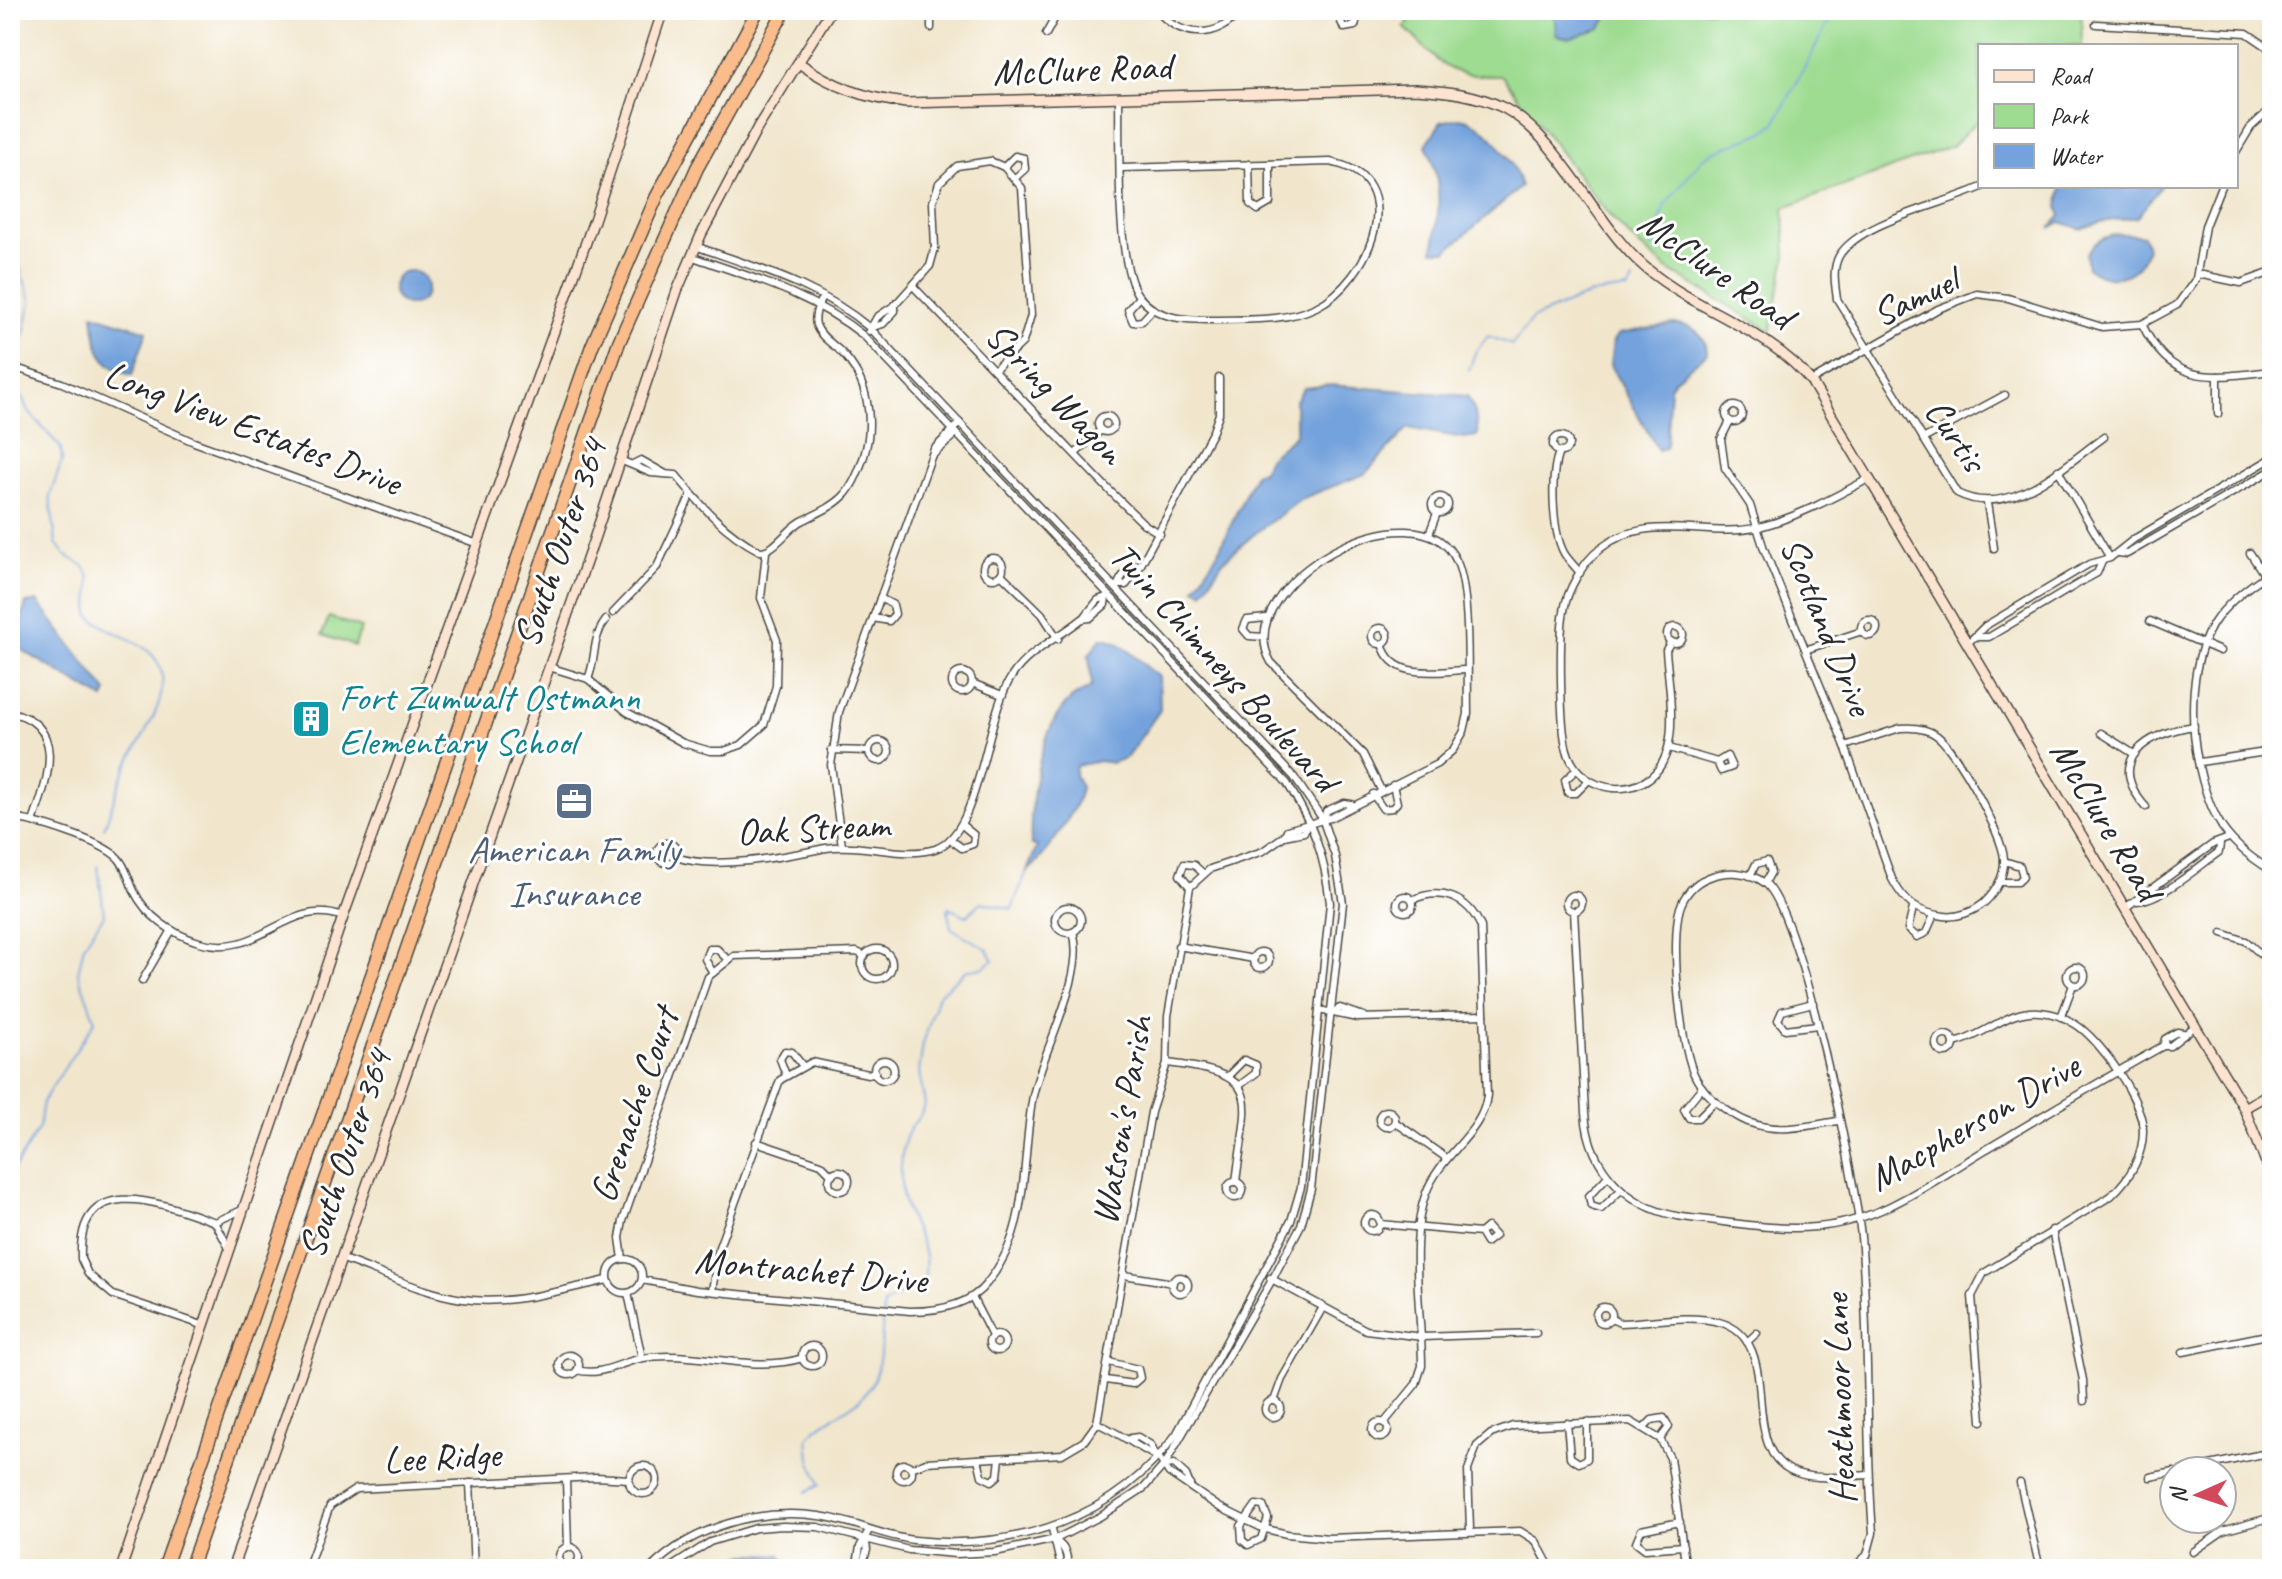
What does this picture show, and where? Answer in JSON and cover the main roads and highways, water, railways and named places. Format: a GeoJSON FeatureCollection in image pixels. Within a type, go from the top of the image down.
{"type":"FeatureCollection","features":[{"type":"Feature","properties":{"kind":"highway"},"geometry":{"type":"LineString","coordinates":[[164,1569],[592,346],[657,196],[758,10]]}},
{"type":"Feature","properties":{"kind":"highway"},"geometry":{"type":"LineString","coordinates":[[190,1569],[619,342],[697,168],[785,10]]}},
{"type":"Feature","properties":{"kind":"water"},"geometry":{"type":"Polygon","coordinates":[[[1554,10],[1611,10],[1601,28],[1569,38],[1556,35],[1554,10]]]}},
{"type":"Feature","properties":{"kind":"water"},"geometry":{"type":"Polygon","coordinates":[[[1459,118],[1479,126],[1498,144],[1521,187],[1446,251],[1433,251],[1438,184],[1426,145],[1441,122],[1459,118]]]}},
{"type":"Feature","properties":{"kind":"water"},"geometry":{"type":"Polygon","coordinates":[[[2062,188],[2159,188],[2137,217],[2100,222],[2081,229],[2061,222],[2050,228],[2061,216],[2058,207],[2062,188]]]}},
{"type":"Feature","properties":{"kind":"water"},"geometry":{"type":"Polygon","coordinates":[[[2119,234],[2143,236],[2147,247],[2132,272],[2124,276],[2106,277],[2088,268],[2086,254],[2103,238],[2119,234]]]}},
{"type":"Feature","properties":{"kind":"water"},"geometry":{"type":"Polygon","coordinates":[[[410,271],[422,276],[427,288],[422,300],[410,305],[398,300],[393,288],[398,276],[410,271]]]}},
{"type":"Feature","properties":{"kind":"water"},"geometry":{"type":"Polygon","coordinates":[[[93,314],[147,331],[132,375],[121,372],[106,361],[98,345],[93,314]]]}},
{"type":"Feature","properties":{"kind":"water"},"geometry":{"type":"Polygon","coordinates":[[[1673,324],[1697,331],[1704,340],[1707,353],[1674,380],[1670,388],[1666,448],[1658,450],[1610,365],[1613,341],[1619,334],[1673,324]]]}},
{"type":"Feature","properties":{"kind":"water"},"geometry":{"type":"Polygon","coordinates":[[[1330,385],[1467,396],[1475,412],[1478,436],[1463,438],[1408,428],[1365,474],[1303,498],[1223,561],[1203,592],[1195,588],[1218,552],[1255,473],[1262,471],[1268,458],[1295,435],[1295,402],[1304,388],[1330,385]]]}},
{"type":"Feature","properties":{"kind":"water"},"geometry":{"type":"Polygon","coordinates":[[[37,601],[107,692],[104,699],[15,646],[26,603],[37,601]]]}},
{"type":"Feature","properties":{"kind":"water"},"geometry":{"type":"Polygon","coordinates":[[[1101,638],[1124,647],[1159,676],[1160,710],[1127,757],[1112,763],[1099,761],[1076,766],[1075,775],[1081,787],[1074,808],[1051,845],[1026,873],[1037,847],[1031,844],[1032,809],[1044,746],[1060,711],[1071,699],[1092,686],[1089,655],[1101,638]]]}},
{"type":"Feature","properties":{"kind":"water"},"geometry":{"type":"Polygon","coordinates":[[[746,1554],[781,1555],[791,1569],[707,1569],[746,1554]]]}},
{"type":"Feature","properties":{"kind":"waterway"},"geometry":{"type":"LineString","coordinates":[[1652,247],[1665,205],[1701,160],[1715,151],[1764,132],[1775,123],[1835,10]]}},
{"type":"Feature","properties":{"kind":"waterway"},"geometry":{"type":"LineString","coordinates":[[10,240],[31,300],[19,359]]}},
{"type":"Feature","properties":{"kind":"waterway"},"geometry":{"type":"LineString","coordinates":[[1469,370],[1475,353],[1488,336],[1512,345],[1533,318],[1591,294],[1628,289],[1633,281]]}},
{"type":"Feature","properties":{"kind":"waterway"},"geometry":{"type":"LineString","coordinates":[[14,379],[28,411],[61,448],[62,461],[50,496],[56,543],[65,555],[84,566],[90,578],[89,615],[147,650],[158,663],[162,677],[162,692],[157,707],[124,772],[104,828]]}},
{"type":"Feature","properties":{"kind":"waterway"},"geometry":{"type":"LineString","coordinates":[[10,1175],[39,1128],[43,1101],[95,1021],[78,973],[84,945],[104,915],[98,866]]}},
{"type":"Feature","properties":{"kind":"waterway"},"geometry":{"type":"LineString","coordinates":[[806,1492],[820,1485],[810,1459],[808,1438],[864,1395],[872,1384],[880,1358],[884,1304],[924,1281],[923,1249],[905,1205],[901,1178],[906,1139],[925,1105],[919,1072],[923,1044],[938,995],[965,971],[982,968],[994,960],[987,949],[951,928],[948,908],[967,916],[981,902],[1012,909],[1026,873]]}},
{"type":"Feature","properties":{"kind":"place","name":"Fort Zumwalt Ostmann Elementary School"},"geometry":{"type":"Point","coordinates":[311,719]}},
{"type":"Feature","properties":{"kind":"place","name":"American Family Insurance"},"geometry":{"type":"Point","coordinates":[574,801]}}]}
